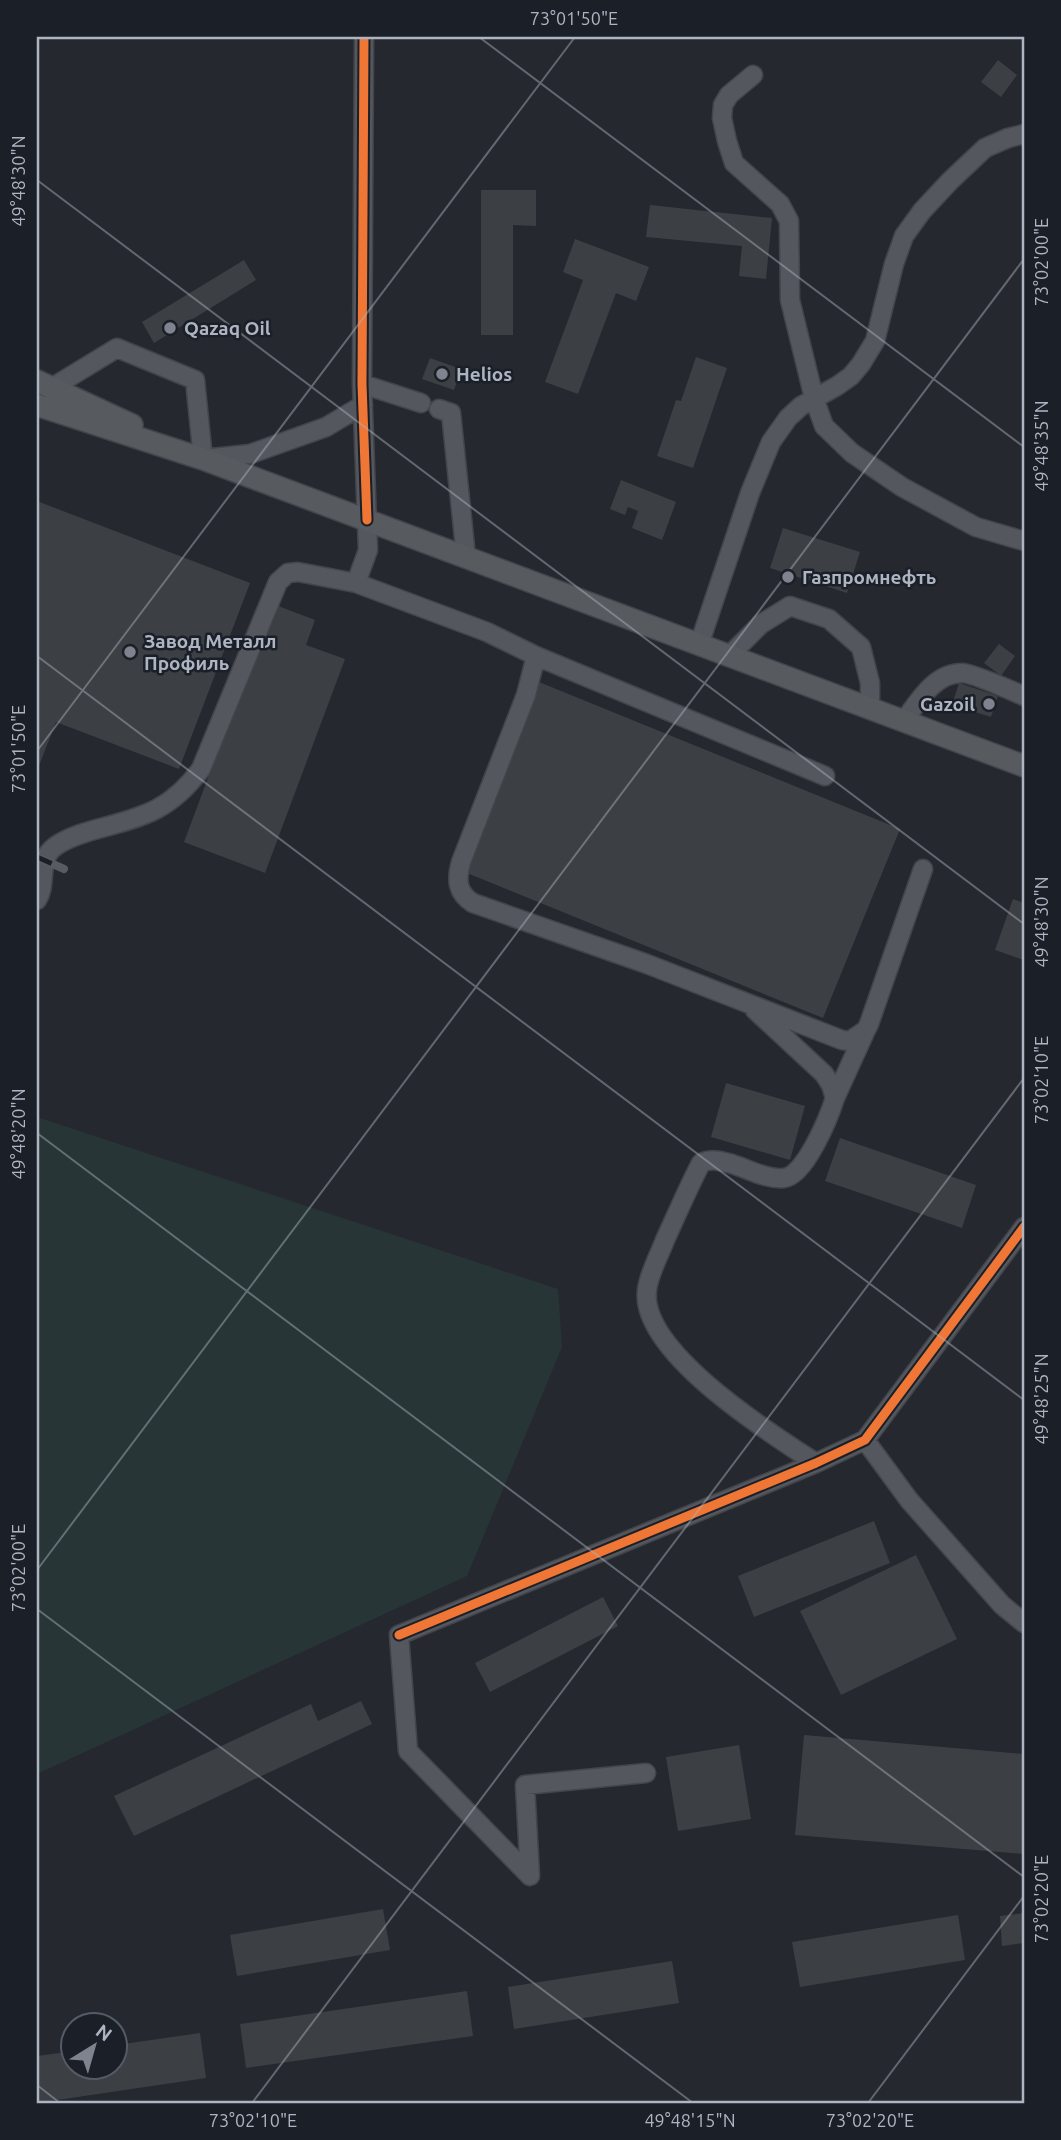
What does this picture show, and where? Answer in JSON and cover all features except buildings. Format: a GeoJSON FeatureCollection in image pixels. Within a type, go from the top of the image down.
{"type":"FeatureCollection","features":[{"type":"Feature","properties":{"kind":"main road"},"geometry":{"type":"LineString","coordinates":[[45,384],[203,459]]}},
{"type":"Feature","properties":{"kind":"main road"},"geometry":{"type":"LineString","coordinates":[[37,405],[203,459],[1024,766]]}},
{"type":"Feature","properties":{"kind":"street"},"geometry":{"type":"LineString","coordinates":[[356,583],[368,550],[362,384],[363,37]]}},
{"type":"Feature","properties":{"kind":"street"},"geometry":{"type":"LineString","coordinates":[[753,75],[729,95],[723,105],[722,118],[734,163],[780,204],[789,221],[790,300],[814,398],[824,426],[862,460],[902,487],[976,527],[1024,541]]}},
{"type":"Feature","properties":{"kind":"street"},"geometry":{"type":"LineString","coordinates":[[699,645],[750,493],[771,442],[788,418],[814,398],[837,387],[851,376],[875,341],[894,264],[904,236],[922,211],[985,149],[1024,134]]}},
{"type":"Feature","properties":{"kind":"street"},"geometry":{"type":"LineString","coordinates":[[45,384],[117,348],[195,380],[203,459],[250,454],[326,427],[363,405]]}},
{"type":"Feature","properties":{"kind":"street"},"geometry":{"type":"LineString","coordinates":[[362,384],[422,403]]}},
{"type":"Feature","properties":{"kind":"street"},"geometry":{"type":"LineString","coordinates":[[439,409],[451,413],[466,557]]}},
{"type":"Feature","properties":{"kind":"street"},"geometry":{"type":"LineString","coordinates":[[37,900],[43,882],[44,861],[50,850],[88,832],[142,817],[164,806],[190,784],[201,769],[278,582],[283,575],[298,572],[356,583],[487,632],[536,656],[825,776]]}},
{"type":"Feature","properties":{"kind":"street"},"geometry":{"type":"LineString","coordinates":[[729,656],[761,624],[790,606],[829,619],[861,647],[870,683],[870,709]]}},
{"type":"Feature","properties":{"kind":"street"},"geometry":{"type":"LineString","coordinates":[[536,656],[526,695],[461,862],[457,880],[464,897],[473,903],[647,964],[842,1040],[850,1041],[866,1030]]}},
{"type":"Feature","properties":{"kind":"street"},"geometry":{"type":"LineString","coordinates":[[904,721],[923,694],[939,680],[962,673],[1024,696]]}},
{"type":"Feature","properties":{"kind":"street"},"geometry":{"type":"LineString","coordinates":[[816,1463],[759,1426],[680,1360],[654,1324],[648,1308],[647,1291],[653,1268],[701,1163],[709,1159],[720,1160],[772,1177],[785,1178],[793,1176],[806,1161],[866,1030],[923,869]]}},
{"type":"Feature","properties":{"kind":"street"},"geometry":{"type":"LineString","coordinates":[[747,1003],[824,1074],[835,1098]]}},
{"type":"Feature","properties":{"kind":"street"},"geometry":{"type":"LineString","coordinates":[[646,1773],[525,1785],[530,1876],[408,1751],[399,1635],[816,1463],[865,1440],[1024,1227]]}},
{"type":"Feature","properties":{"kind":"street"},"geometry":{"type":"LineString","coordinates":[[865,1440],[909,1500],[1002,1605],[1024,1623]]}},
{"type":"Feature","properties":{"kind":"shaded area"},"geometry":{"type":"Polygon","coordinates":[[[37,1117],[558,1289],[562,1347],[467,1576],[37,1774],[37,1117]]]}},
{"type":"Feature","properties":{"kind":"railway"},"geometry":{"type":"LineString","coordinates":[[37,857],[64,869]]}},
{"type":"Feature","properties":{"kind":"cycle path"},"geometry":{"type":"LineString","coordinates":[[364,37],[362,384],[367,520]]}},
{"type":"Feature","properties":{"kind":"cycle path"},"geometry":{"type":"LineString","coordinates":[[399,1635],[816,1463],[865,1440],[1024,1227]]}},
{"type":"Feature","properties":{"kind":"place","name":"Qazaq Oil"},"geometry":{"type":"Point","coordinates":[170,328]}},
{"type":"Feature","properties":{"kind":"place","name":"Helios"},"geometry":{"type":"Point","coordinates":[442,374]}},
{"type":"Feature","properties":{"kind":"place","name":"Газпромнефть"},"geometry":{"type":"Point","coordinates":[788,577]}},
{"type":"Feature","properties":{"kind":"place","name":"Завод Металл Профиль"},"geometry":{"type":"Point","coordinates":[130,652]}},
{"type":"Feature","properties":{"kind":"place","name":"Gazoil"},"geometry":{"type":"Point","coordinates":[989,704]}}]}
